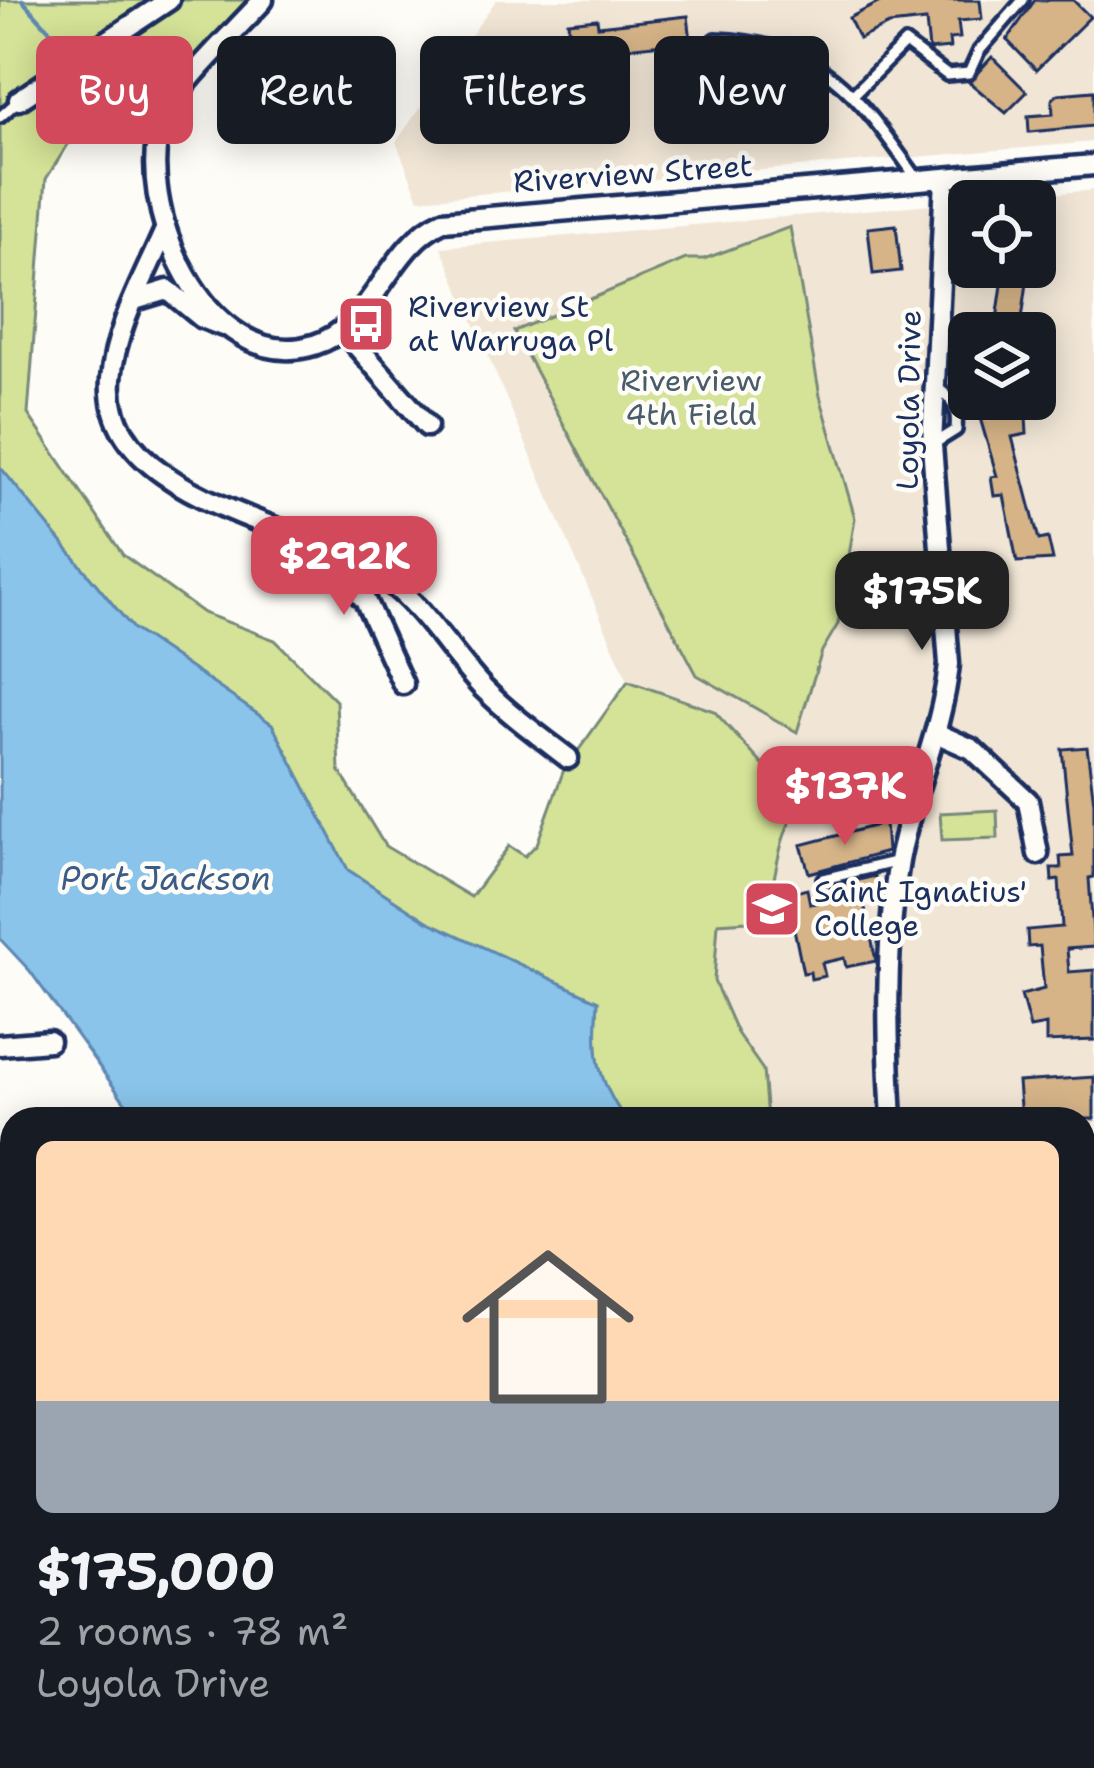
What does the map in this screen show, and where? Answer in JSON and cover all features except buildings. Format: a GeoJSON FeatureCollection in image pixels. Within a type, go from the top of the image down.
{"type":"FeatureCollection","features":[{"type":"Feature","properties":{"kind":"street"},"geometry":{"type":"LineString","coordinates":[[20,100],[169,0]]}},
{"type":"Feature","properties":{"kind":"street"},"geometry":{"type":"LineString","coordinates":[[233,329],[190,283],[164,232],[156,149],[165,116],[263,0]]}},
{"type":"Feature","properties":{"kind":"street","name":"Riverview Street"},"geometry":{"type":"LineString","coordinates":[[343,330],[407,248],[443,221],[1094,165]]}},
{"type":"Feature","properties":{"kind":"street","name":"Loyola Drive"},"geometry":{"type":"LineString","coordinates":[[892,1107],[888,995],[899,861],[946,696],[950,634],[932,445],[944,179]]}},
{"type":"Feature","properties":{"kind":"street"},"geometry":{"type":"LineString","coordinates":[[164,232],[135,300],[111,382],[113,406],[134,448],[197,495],[384,578],[512,717],[568,758]]}},
{"type":"Feature","properties":{"kind":"street"},"geometry":{"type":"LineString","coordinates":[[135,300],[168,290],[202,318],[263,345],[292,349],[317,344],[343,330],[427,426]]}},
{"type":"Feature","properties":{"kind":"street"},"geometry":{"type":"LineString","coordinates":[[304,539],[365,600],[403,684]]}},
{"type":"Feature","properties":{"kind":"street"},"geometry":{"type":"LineString","coordinates":[[936,733],[972,749],[1028,801],[1039,854]]}},
{"type":"Feature","properties":{"kind":"street"},"geometry":{"type":"LineString","coordinates":[[0,1045],[49,1041]]}},
{"type":"Feature","properties":{"kind":"lane"},"geometry":{"type":"LineString","coordinates":[[855,92],[905,43],[947,75],[969,73],[980,50],[1023,0]]}},
{"type":"Feature","properties":{"kind":"lane"},"geometry":{"type":"LineString","coordinates":[[716,38],[756,40],[794,57],[756,89],[704,85],[686,64],[716,38]]}},
{"type":"Feature","properties":{"kind":"lane"},"geometry":{"type":"LineString","coordinates":[[829,77],[855,92],[918,182]]}},
{"type":"Feature","properties":{"kind":"lane"},"geometry":{"type":"LineString","coordinates":[[0,117],[20,100]]}},
{"type":"Feature","properties":{"kind":"lane"},"geometry":{"type":"LineString","coordinates":[[823,879],[899,861]]}},
{"type":"Feature","properties":{"kind":"shaded area"},"geometry":{"type":"Polygon","coordinates":[[[496,0],[1094,0],[1094,142],[419,199],[396,142],[420,108],[420,144],[630,144],[630,36],[471,36],[496,0]]]}},
{"type":"Feature","properties":{"kind":"shaded area","name":"Saint Ignatius' College"},"geometry":{"type":"Polygon","coordinates":[[[1094,190],[1094,1107],[617,1107],[472,897],[509,846],[525,856],[537,844],[563,772],[628,681],[441,247],[948,203],[948,288],[1056,288],[1056,193],[1094,190]]]}},
{"type":"Feature","properties":{"kind":"green space"},"geometry":{"type":"Polygon","coordinates":[[[0,0],[248,0],[193,64],[193,36],[36,36],[36,144],[68,144],[46,179],[28,414],[123,555],[203,613],[275,640],[336,701],[339,770],[385,846],[471,897],[509,846],[525,856],[537,844],[563,772],[628,681],[714,711],[799,805],[785,833],[763,920],[718,923],[714,981],[737,1033],[763,1070],[766,1107],[618,1107],[599,1063],[598,1001],[427,921],[348,870],[272,724],[133,629],[0,467],[0,0]]]}},
{"type":"Feature","properties":{"kind":"green space","name":"Riverview 4th Field"},"geometry":{"type":"Polygon","coordinates":[[[790,227],[820,396],[855,518],[838,624],[822,651],[797,732],[697,675],[514,331],[686,259],[704,259],[790,227]]]}},
{"type":"Feature","properties":{"kind":"green space"},"geometry":{"type":"Polygon","coordinates":[[[997,810],[998,838],[942,840],[940,813],[997,810]]]}},
{"type":"Feature","properties":{"kind":"water","name":"Port Jackson"},"geometry":{"type":"Polygon","coordinates":[[[0,467],[133,629],[272,724],[348,870],[427,921],[598,1001],[599,1063],[618,1107],[128,1107],[30,971],[0,939],[0,467]]]}},
{"type":"Feature","properties":{"kind":"waterway"},"geometry":{"type":"LineString","coordinates":[[22,0],[55,36]]}},
{"type":"Feature","properties":{"kind":"place","name":"Riverview St at Warruga Pl"},"geometry":{"type":"Point","coordinates":[366,324]}},
{"type":"Feature","properties":{"kind":"place","name":"Saint Ignatius' College"},"geometry":{"type":"Point","coordinates":[772,909]}}]}
